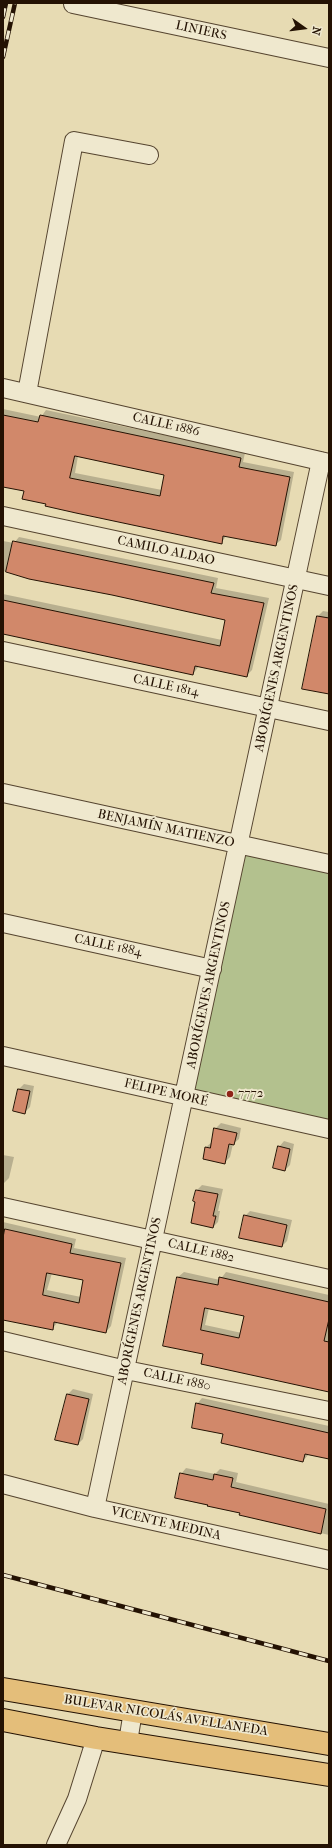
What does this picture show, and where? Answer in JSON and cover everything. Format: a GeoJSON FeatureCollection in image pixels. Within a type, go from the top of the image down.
{"type":"FeatureCollection","features":[{"type":"Feature","properties":{"kind":"main road","name":"BULEVAR NICOLÁS AVELLANEDA"},"geometry":{"type":"LineString","coordinates":[[3,1689],[329,1744]]}},
{"type":"Feature","properties":{"kind":"main road"},"geometry":{"type":"LineString","coordinates":[[3,1720],[96,1738],[329,1775]]}},
{"type":"Feature","properties":{"kind":"street","name":"LINIERS"},"geometry":{"type":"LineString","coordinates":[[73,4],[329,58]]}},
{"type":"Feature","properties":{"kind":"street"},"geometry":{"type":"LineString","coordinates":[[27,393],[74,141],[149,155]]}},
{"type":"Feature","properties":{"kind":"street","name":"CALLE 1886"},"geometry":{"type":"LineString","coordinates":[[3,388],[325,462]]}},
{"type":"Feature","properties":{"kind":"street","name":"ABORÍGENES ARGENTINOS"},"geometry":{"type":"LineString","coordinates":[[95,1508],[296,579],[325,462]]}},
{"type":"Feature","properties":{"kind":"street","name":"CAMILO ALDAO"},"geometry":{"type":"LineString","coordinates":[[3,516],[329,586]]}},
{"type":"Feature","properties":{"kind":"street","name":"CALLE 1814"},"geometry":{"type":"LineString","coordinates":[[3,651],[329,721]]}},
{"type":"Feature","properties":{"kind":"street","name":"BENJAMÍN MATIENZO"},"geometry":{"type":"LineString","coordinates":[[3,794],[329,864]]}},
{"type":"Feature","properties":{"kind":"street","name":"CALLE 1884"},"geometry":{"type":"LineString","coordinates":[[3,923],[212,969]]}},
{"type":"Feature","properties":{"kind":"street","name":"FELIPE MORÉ"},"geometry":{"type":"LineString","coordinates":[[3,1056],[329,1129]]}},
{"type":"Feature","properties":{"kind":"street","name":"CALLE 1882"},"geometry":{"type":"LineString","coordinates":[[3,1207],[329,1280]]}},
{"type":"Feature","properties":{"kind":"street","name":"CALLE 1880"},"geometry":{"type":"LineString","coordinates":[[3,1341],[126,1370],[329,1411]]}},
{"type":"Feature","properties":{"kind":"street","name":"VICENTE MEDINA"},"geometry":{"type":"LineString","coordinates":[[3,1484],[95,1508],[329,1560]]}},
{"type":"Feature","properties":{"kind":"street"},"geometry":{"type":"LineString","coordinates":[[128,1742],[133,1711]]}},
{"type":"Feature","properties":{"kind":"street"},"geometry":{"type":"LineString","coordinates":[[56,1845],[77,1799],[96,1738]]}},
{"type":"Feature","properties":{"kind":"green space"},"geometry":{"type":"Polygon","coordinates":[[[239,845],[329,864],[329,1129],[185,1097],[239,845]]]}},
{"type":"Feature","properties":{"kind":"building"},"geometry":{"type":"Polygon","coordinates":[[[3,415],[38,422],[40,415],[177,444],[241,458],[239,467],[290,477],[276,546],[223,536],[222,544],[76,513],[22,499],[24,491],[3,487],[3,415]],[[75,456],[70,478],[160,496],[164,475],[75,456]]]}},
{"type":"Feature","properties":{"kind":"building"},"geometry":{"type":"Polygon","coordinates":[[[13,541],[214,583],[211,593],[264,603],[247,677],[195,666],[193,675],[3,634],[3,600],[220,646],[225,620],[112,595],[29,579],[6,572],[13,541]]]}},
{"type":"Feature","properties":{"kind":"building"},"geometry":{"type":"Polygon","coordinates":[[[317,616],[329,618],[329,694],[302,689],[317,616]]]}},
{"type":"Feature","properties":{"kind":"building"},"geometry":{"type":"Polygon","coordinates":[[[18,1089],[30,1091],[25,1114],[13,1111],[18,1089]]]}},
{"type":"Feature","properties":{"kind":"building"},"geometry":{"type":"Polygon","coordinates":[[[214,1128],[237,1133],[234,1145],[229,1144],[225,1164],[203,1159],[205,1147],[210,1148],[214,1128]]]}},
{"type":"Feature","properties":{"kind":"building"},"geometry":{"type":"Polygon","coordinates":[[[278,1146],[290,1149],[285,1171],[273,1168],[278,1146]]]}},
{"type":"Feature","properties":{"kind":"building"},"geometry":{"type":"Polygon","coordinates":[[[196,1190],[218,1194],[213,1216],[216,1216],[213,1228],[191,1223],[195,1202],[193,1201],[196,1190]]]}},
{"type":"Feature","properties":{"kind":"building"},"geometry":{"type":"Polygon","coordinates":[[[244,1215],[287,1225],[282,1247],[239,1238],[244,1215]]]}},
{"type":"Feature","properties":{"kind":"building"},"geometry":{"type":"Polygon","coordinates":[[[5,1229],[72,1244],[70,1253],[121,1263],[106,1333],[54,1322],[53,1330],[3,1320],[3,1238],[5,1229]],[[47,1273],[43,1295],[79,1303],[83,1280],[47,1273]]]}},
{"type":"Feature","properties":{"kind":"building"},"geometry":{"type":"Polygon","coordinates":[[[177,1277],[218,1285],[219,1277],[329,1302],[329,1319],[324,1341],[329,1342],[329,1392],[201,1364],[203,1354],[163,1346],[177,1277]],[[205,1308],[201,1330],[239,1338],[244,1316],[205,1308]]]}},
{"type":"Feature","properties":{"kind":"building"},"geometry":{"type":"Polygon","coordinates":[[[67,1394],[89,1399],[78,1445],[55,1440],[67,1394]]]}},
{"type":"Feature","properties":{"kind":"building"},"geometry":{"type":"Polygon","coordinates":[[[196,1403],[329,1433],[329,1459],[305,1454],[303,1462],[221,1443],[223,1434],[192,1428],[196,1403]]]}},
{"type":"Feature","properties":{"kind":"building"},"geometry":{"type":"Polygon","coordinates":[[[180,1473],[213,1480],[214,1474],[233,1478],[231,1487],[326,1509],[321,1534],[175,1498],[180,1473]]]}},
{"type":"Feature","properties":{"kind":"railway"},"geometry":{"type":"LineString","coordinates":[[3,17],[6,3]]}},
{"type":"Feature","properties":{"kind":"railway"},"geometry":{"type":"LineString","coordinates":[[3,57],[15,3]]}},
{"type":"Feature","properties":{"kind":"railway"},"geometry":{"type":"LineString","coordinates":[[3,1575],[329,1661]]}},
{"type":"Feature","properties":{"kind":"place","name":"7772"},"geometry":{"type":"Point","coordinates":[230,1094]}}]}
